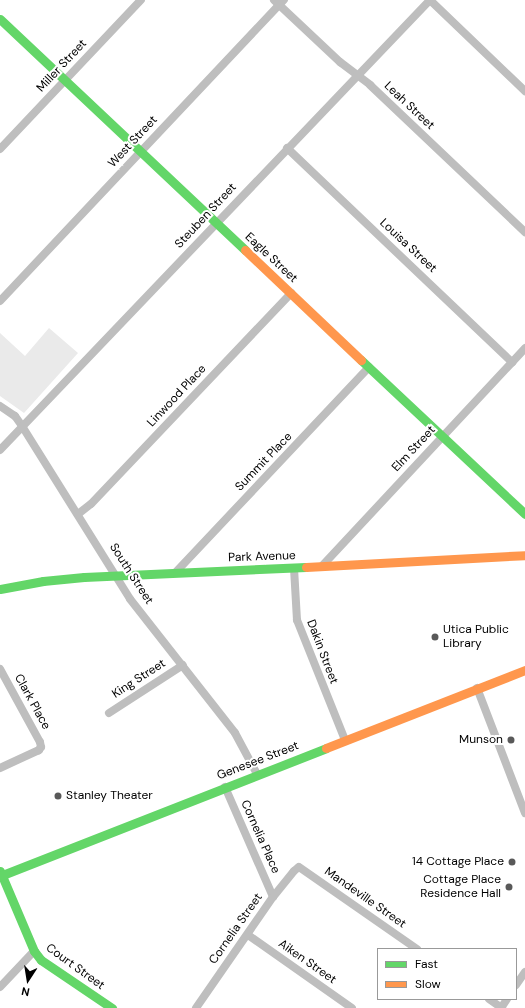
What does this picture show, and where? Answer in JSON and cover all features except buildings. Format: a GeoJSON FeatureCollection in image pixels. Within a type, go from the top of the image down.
{"type":"FeatureCollection","features":[{"type":"Feature","properties":{"kind":"street","name":"Miller Street"},"geometry":{"type":"LineString","coordinates":[[0,149],[141,0]]}},
{"type":"Feature","properties":{"kind":"street","name":"Steuben Street"},"geometry":{"type":"LineString","coordinates":[[0,450],[430,0]]}},
{"type":"Feature","properties":{"kind":"street"},"geometry":{"type":"LineString","coordinates":[[430,0],[525,91]]}},
{"type":"Feature","properties":{"kind":"street","name":"Leah Street"},"geometry":{"type":"LineString","coordinates":[[279,2],[525,232]]}},
{"type":"Feature","properties":{"kind":"street","name":"West Street"},"geometry":{"type":"LineString","coordinates":[[0,301],[141,152],[279,2]]}},
{"type":"Feature","properties":{"kind":"street","name":"Eagle Street"},"geometry":{"type":"LineString","coordinates":[[0,19],[525,514]]}},
{"type":"Feature","properties":{"kind":"street","name":"Louisa Street"},"geometry":{"type":"LineString","coordinates":[[287,148],[512,362]]}},
{"type":"Feature","properties":{"kind":"street","name":"Linwood Place"},"geometry":{"type":"LineString","coordinates":[[78,514],[91,504],[291,292]]}},
{"type":"Feature","properties":{"kind":"street","name":"Elm Street"},"geometry":{"type":"LineString","coordinates":[[322,566],[441,436],[525,348]]}},
{"type":"Feature","properties":{"kind":"street","name":"Summit Place"},"geometry":{"type":"LineString","coordinates":[[175,573],[369,367]]}},
{"type":"Feature","properties":{"kind":"street","name":"South Street"},"geometry":{"type":"LineString","coordinates":[[0,406],[15,416],[22,426],[130,599],[235,733],[257,774]]}},
{"type":"Feature","properties":{"kind":"street","name":"Park Avenue"},"geometry":{"type":"LineString","coordinates":[[0,589],[43,581],[117,576],[525,555]]}},
{"type":"Feature","properties":{"kind":"street","name":"Dakin Street"},"geometry":{"type":"LineString","coordinates":[[294,568],[297,620],[345,740]]}},
{"type":"Feature","properties":{"kind":"street","name":"King Street"},"geometry":{"type":"LineString","coordinates":[[109,713],[182,665]]}},
{"type":"Feature","properties":{"kind":"street","name":"Clark Place"},"geometry":{"type":"LineString","coordinates":[[0,669],[40,742],[41,747],[39,750],[0,768]]}},
{"type":"Feature","properties":{"kind":"street","name":"Genesee Street"},"geometry":{"type":"LineString","coordinates":[[0,874],[525,670]]}},
{"type":"Feature","properties":{"kind":"street"},"geometry":{"type":"LineString","coordinates":[[477,688],[525,813]]}},
{"type":"Feature","properties":{"kind":"street","name":"Cornelia Place"},"geometry":{"type":"LineString","coordinates":[[224,787],[274,897]]}},
{"type":"Feature","properties":{"kind":"street","name":"Cornelia Street"},"geometry":{"type":"LineString","coordinates":[[196,1008],[274,897],[294,871],[299,867]]}},
{"type":"Feature","properties":{"kind":"street","name":"Mandeville Street"},"geometry":{"type":"LineString","coordinates":[[299,867],[416,948]]}},
{"type":"Feature","properties":{"kind":"street","name":"Court Street"},"geometry":{"type":"LineString","coordinates":[[0,874],[34,951],[42,960],[112,1008]]}},
{"type":"Feature","properties":{"kind":"street","name":"Aiken Street"},"geometry":{"type":"LineString","coordinates":[[248,935],[352,1008]]}},
{"type":"Feature","properties":{"kind":"street"},"geometry":{"type":"LineString","coordinates":[[0,987],[34,951]]}},
{"type":"Feature","properties":{"kind":"street"},"geometry":{"type":"LineString","coordinates":[[517,984],[525,972]]}},
{"type":"Feature","properties":{"kind":"street"},"geometry":{"type":"LineString","coordinates":[[490,1000],[501,1008]]}},
{"type":"Feature","properties":{"kind":"shaded area"},"geometry":{"type":"Polygon","coordinates":[[[49,328],[78,353],[24,413],[0,396],[0,333],[25,356],[49,328]]]}},
{"type":"Feature","properties":{"kind":"traffic: fast"},"geometry":{"type":"LineString","coordinates":[[0,19],[245,250]]}},
{"type":"Feature","properties":{"kind":"traffic: fast"},"geometry":{"type":"LineString","coordinates":[[361,360],[525,514]]}},
{"type":"Feature","properties":{"kind":"traffic: fast"},"geometry":{"type":"LineString","coordinates":[[0,589],[43,581],[84,577],[306,567]]}},
{"type":"Feature","properties":{"kind":"traffic: fast"},"geometry":{"type":"LineString","coordinates":[[0,876],[326,748]]}},
{"type":"Feature","properties":{"kind":"traffic: fast"},"geometry":{"type":"LineString","coordinates":[[0,871],[34,951],[41,960],[112,1008]]}},
{"type":"Feature","properties":{"kind":"traffic: slow"},"geometry":{"type":"LineString","coordinates":[[245,250],[361,360]]}},
{"type":"Feature","properties":{"kind":"traffic: slow"},"geometry":{"type":"LineString","coordinates":[[306,567],[525,555]]}},
{"type":"Feature","properties":{"kind":"traffic: slow"},"geometry":{"type":"LineString","coordinates":[[326,748],[525,670]]}},
{"type":"Feature","properties":{"kind":"place","name":"Utica Public Library"},"geometry":{"type":"Point","coordinates":[435,637]}},
{"type":"Feature","properties":{"kind":"place","name":"Munson"},"geometry":{"type":"Point","coordinates":[511,740]}},
{"type":"Feature","properties":{"kind":"place","name":"Stanley Theater"},"geometry":{"type":"Point","coordinates":[58,796]}},
{"type":"Feature","properties":{"kind":"place","name":"14 Cottage Place"},"geometry":{"type":"Point","coordinates":[512,862]}},
{"type":"Feature","properties":{"kind":"place","name":"Cottage Place Residence Hall"},"geometry":{"type":"Point","coordinates":[509,887]}}]}
